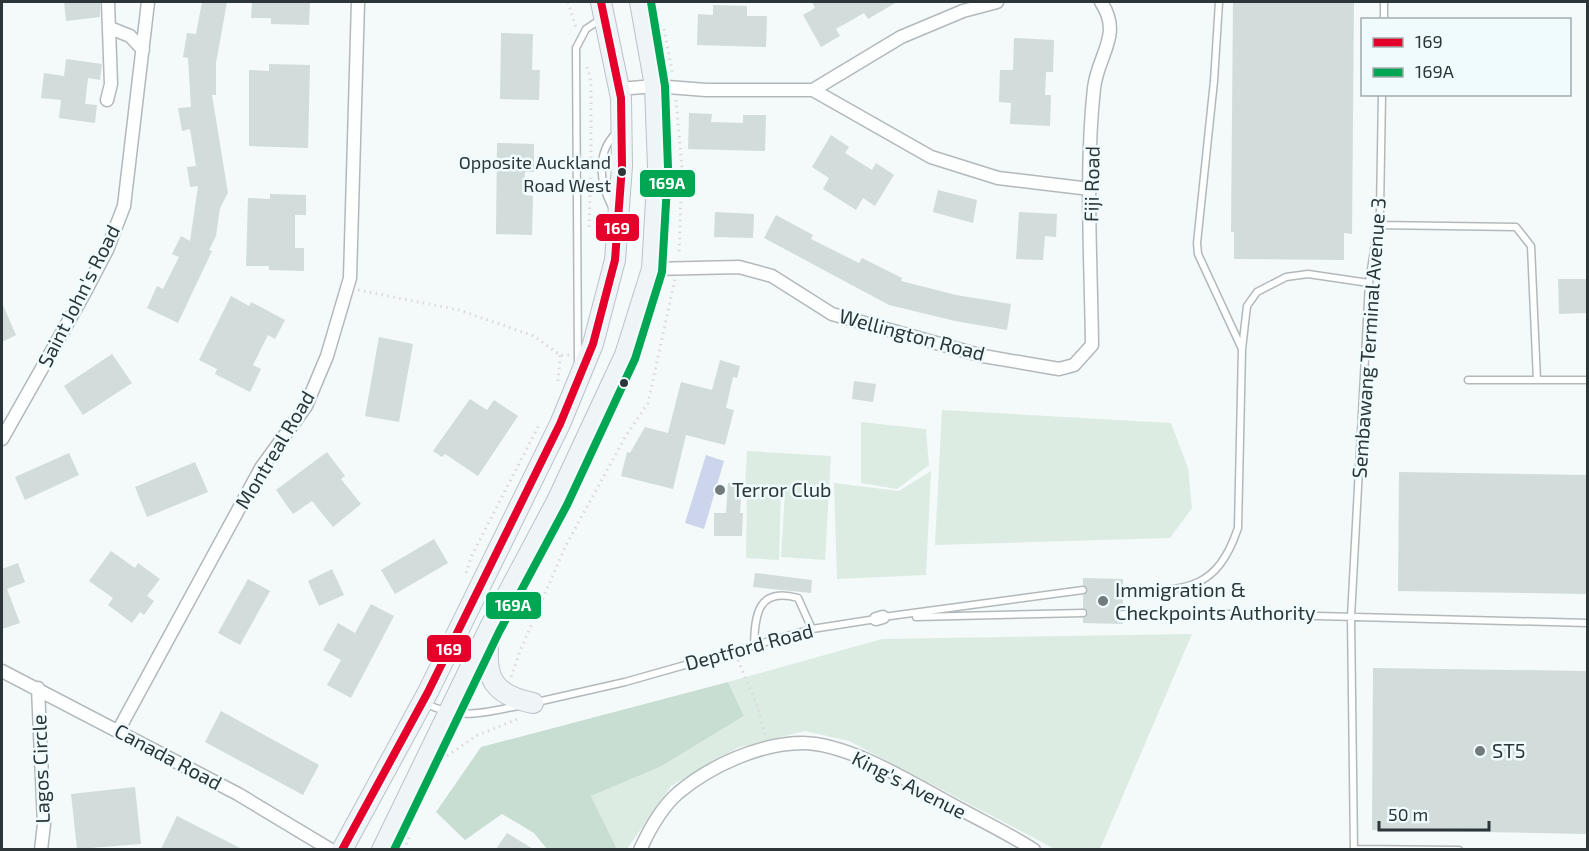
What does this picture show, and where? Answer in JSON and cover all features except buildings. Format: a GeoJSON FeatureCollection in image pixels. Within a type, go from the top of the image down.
{"type":"FeatureCollection","features":[{"type":"Feature","properties":{"kind":"main road"},"geometry":{"type":"LineString","coordinates":[[382,849],[490,627],[558,501],[626,355],[652,269],[658,167],[655,86],[640,2]]}},
{"type":"Feature","properties":{"kind":"main road"},"geometry":{"type":"LineString","coordinates":[[342,849],[423,702],[560,424],[593,344],[615,260],[622,128],[619,89],[603,9]]}},
{"type":"Feature","properties":{"kind":"main road"},"geometry":{"type":"LineString","coordinates":[[490,627],[486,662],[496,686],[510,699],[533,703]]}},
{"type":"Feature","properties":{"kind":"street"},"geometry":{"type":"LineString","coordinates":[[107,100],[111,84],[108,2]]}},
{"type":"Feature","properties":{"kind":"street","name":"Saint John's Road"},"geometry":{"type":"LineString","coordinates":[[2,439],[107,250],[124,206],[148,2]]}},
{"type":"Feature","properties":{"kind":"street","name":"Montreal Road"},"geometry":{"type":"LineString","coordinates":[[118,731],[261,468],[306,406],[327,356],[350,278],[358,2]]}},
{"type":"Feature","properties":{"kind":"street"},"geometry":{"type":"LineString","coordinates":[[813,90],[901,37],[963,11],[997,2]]}},
{"type":"Feature","properties":{"kind":"street","name":"Fiji Road"},"geometry":{"type":"LineString","coordinates":[[1074,365],[1092,345],[1090,189],[1094,89],[1112,30],[1108,12],[1101,2]]}},
{"type":"Feature","properties":{"kind":"street"},"geometry":{"type":"LineString","coordinates":[[110,28],[130,36],[143,50]]}},
{"type":"Feature","properties":{"kind":"street"},"geometry":{"type":"LineString","coordinates":[[619,89],[655,86],[706,90],[813,90],[931,157],[998,178],[1090,189]]}},
{"type":"Feature","properties":{"kind":"street","name":"Wellington Road"},"geometry":{"type":"LineString","coordinates":[[652,269],[739,267],[772,276],[832,314],[983,356],[1059,369],[1074,365]]}},
{"type":"Feature","properties":{"kind":"street","name":"Canada Road"},"geometry":{"type":"LineString","coordinates":[[2,671],[238,794],[331,849]]}},
{"type":"Feature","properties":{"kind":"street","name":"Lagos Circle"},"geometry":{"type":"LineString","coordinates":[[38,688],[44,824],[41,849]]}},
{"type":"Feature","properties":{"kind":"street","name":"King's Avenue"},"geometry":{"type":"LineString","coordinates":[[640,849],[651,827],[676,795],[705,773],[739,757],[768,748],[804,743],[863,759],[1034,849]]}},
{"type":"Feature","properties":{"kind":"lane"},"geometry":{"type":"LineString","coordinates":[[1218,2],[1214,81],[1197,243],[1198,254],[1242,349]]}},
{"type":"Feature","properties":{"kind":"lane"},"geometry":{"type":"LineString","coordinates":[[1384,2],[1384,18]]}},
{"type":"Feature","properties":{"kind":"lane"},"geometry":{"type":"LineString","coordinates":[[578,376],[576,48],[586,29],[603,9]]}},
{"type":"Feature","properties":{"kind":"lane","name":"Sembawang Terminal Avenue 3"},"geometry":{"type":"LineString","coordinates":[[1354,849],[1351,617],[1369,283],[1378,225],[1382,96]]}},
{"type":"Feature","properties":{"kind":"lane"},"geometry":{"type":"LineString","coordinates":[[1378,225],[1516,227],[1523,233],[1531,246],[1537,380]]}},
{"type":"Feature","properties":{"kind":"lane"},"geometry":{"type":"LineString","coordinates":[[1123,591],[1181,589],[1203,581],[1222,565],[1232,546],[1238,528],[1242,349],[1247,306],[1257,292],[1286,277],[1308,274],[1369,283]]}},
{"type":"Feature","properties":{"kind":"lane"},"geometry":{"type":"LineString","coordinates":[[1468,380],[1587,380]]}},
{"type":"Feature","properties":{"kind":"lane"},"geometry":{"type":"LineString","coordinates":[[879,618],[1083,590]]}},
{"type":"Feature","properties":{"kind":"lane"},"geometry":{"type":"LineString","coordinates":[[753,645],[755,618],[761,604],[771,597],[785,594],[798,598],[812,629]]}},
{"type":"Feature","properties":{"kind":"lane","name":"Deptford Road"},"geometry":{"type":"LineString","coordinates":[[423,702],[447,713],[472,715],[625,682],[812,629],[879,618],[1083,613]]}},
{"type":"Feature","properties":{"kind":"lane"},"geometry":{"type":"LineString","coordinates":[[1123,614],[1587,623]]}},
{"type":"Feature","properties":{"kind":"lane"},"geometry":{"type":"LineString","coordinates":[[1354,849],[1459,849]]}},
{"type":"Feature","properties":{"kind":"path"},"geometry":{"type":"LineString","coordinates":[[510,680],[520,651],[566,545],[627,434],[648,403],[678,268]]}},
{"type":"Feature","properties":{"kind":"path"},"geometry":{"type":"LineString","coordinates":[[347,289],[404,297],[459,310],[534,336],[560,355],[578,355]]}},
{"type":"Feature","properties":{"kind":"path"},"geometry":{"type":"LineString","coordinates":[[735,650],[758,708],[768,748]]}},
{"type":"Feature","properties":{"kind":"shaded area"},"geometry":{"type":"Polygon","coordinates":[[[942,410],[1171,423],[1188,468],[1192,508],[1170,538],[935,545],[942,410]]]}},
{"type":"Feature","properties":{"kind":"shaded area"},"geometry":{"type":"Polygon","coordinates":[[[861,422],[926,429],[929,465],[897,489],[861,483],[861,422]]]}},
{"type":"Feature","properties":{"kind":"shaded area"},"geometry":{"type":"Polygon","coordinates":[[[747,451],[831,456],[825,560],[781,557],[785,491],[745,488],[747,451]]]}},
{"type":"Feature","properties":{"kind":"shaded area"},"geometry":{"type":"Polygon","coordinates":[[[931,471],[926,575],[837,579],[834,483],[899,491],[931,471]]]}},
{"type":"Feature","properties":{"kind":"shaded area"},"geometry":{"type":"Polygon","coordinates":[[[747,492],[781,493],[779,560],[746,558],[747,492]]]}},
{"type":"Feature","properties":{"kind":"shaded area"},"geometry":{"type":"Polygon","coordinates":[[[1192,634],[1100,849],[1055,849],[849,741],[805,731],[737,748],[671,786],[627,849],[617,849],[591,796],[660,767],[744,716],[728,682],[882,639],[1192,634]]]}},
{"type":"Feature","properties":{"kind":"green space"},"geometry":{"type":"Polygon","coordinates":[[[728,682],[744,716],[660,767],[591,796],[617,849],[547,849],[534,833],[502,814],[465,840],[436,812],[481,747],[728,682]]]}},
{"type":"Feature","properties":{"kind":"water"},"geometry":{"type":"Polygon","coordinates":[[[706,455],[724,461],[704,529],[685,523],[706,455]]]}},
{"type":"Feature","properties":{"kind":"transit line","name":"169"},"geometry":{"type":"LineString","coordinates":[[342,850],[428,692],[560,424],[593,344],[615,260],[622,166],[621,98],[601,2]]}},
{"type":"Feature","properties":{"kind":"transit line","name":"169A"},"geometry":{"type":"LineString","coordinates":[[394,850],[499,632],[567,505],[635,359],[662,272],[668,168],[665,86],[651,2]]}},
{"type":"Feature","properties":{"kind":"place","name":"Opposite Auckland Road West"},"geometry":{"type":"Point","coordinates":[622,172]}},
{"type":"Feature","properties":{"kind":"place","name":"Terror Club"},"geometry":{"type":"Point","coordinates":[720,490]}},
{"type":"Feature","properties":{"kind":"place","name":"Immigration & Checkpoints Authority"},"geometry":{"type":"Point","coordinates":[1103,601]}},
{"type":"Feature","properties":{"kind":"place","name":"ST5"},"geometry":{"type":"Point","coordinates":[1480,751]}}]}
